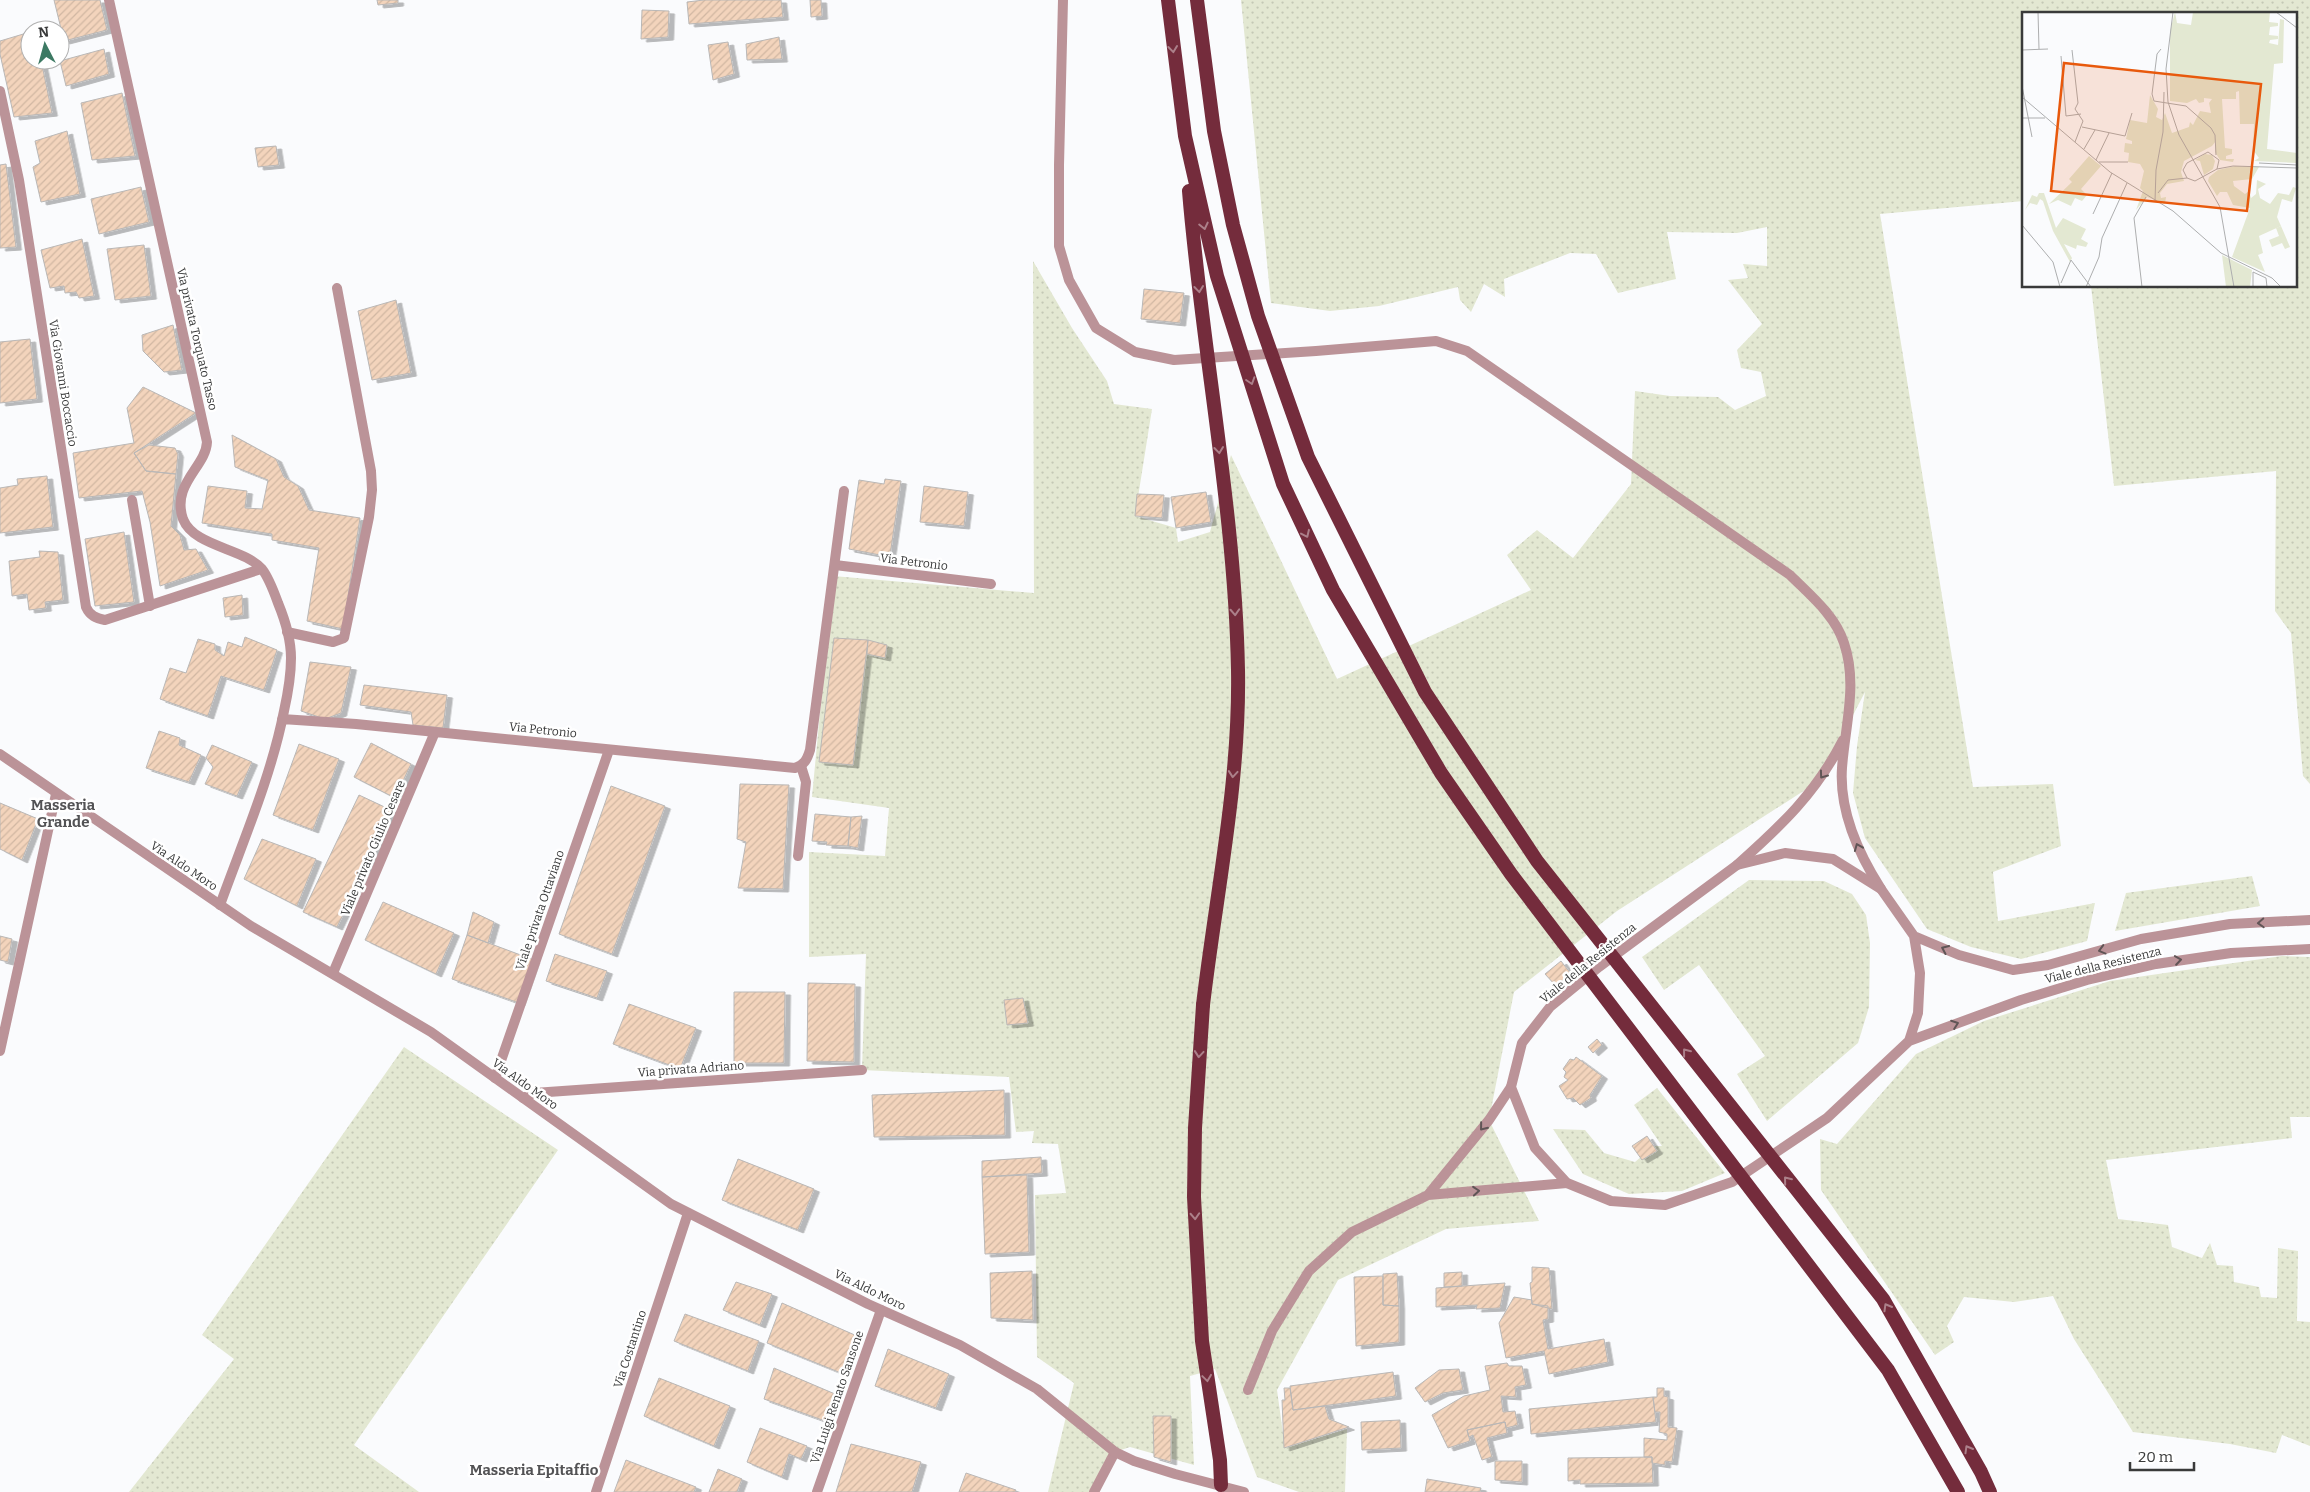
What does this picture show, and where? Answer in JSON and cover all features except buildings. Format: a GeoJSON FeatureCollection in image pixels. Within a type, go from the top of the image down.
{"type":"FeatureCollection","features":[{"type":"Feature","properties":{"kind":"highway"},"geometry":{"type":"LineString","coordinates":[[1168,0],[1185,136],[1194,255],[1229,526],[1238,671],[1230,814],[1203,1005],[1197,1080],[1194,1197],[1202,1341],[1220,1460],[1221,1485]]}},
{"type":"Feature","properties":{"kind":"highway"},"geometry":{"type":"LineString","coordinates":[[1197,0],[1210,100],[1233,225],[1258,316],[1308,457],[1425,692],[1537,862],[1883,1299],[1981,1472],[1990,1492]]}},
{"type":"Feature","properties":{"kind":"highway"},"geometry":{"type":"LineString","coordinates":[[1185,136],[1217,276],[1283,484],[1333,590],[1441,773],[1511,874],[1888,1370],[1958,1492]]}},
{"type":"Feature","properties":{"kind":"street","name":"Via privata Torquato Tasso"},"geometry":{"type":"LineString","coordinates":[[110,0],[207,442],[206,451],[186,483],[182,508],[183,519],[189,529],[195,533],[211,543],[253,562],[261,569],[275,593],[287,632],[291,670],[270,769],[220,905]]}},
{"type":"Feature","properties":{"kind":"street"},"geometry":{"type":"LineString","coordinates":[[1063,0],[1059,246],[1069,280],[1096,328],[1135,352],[1174,360],[1436,341],[1467,351],[1790,575],[1829,614],[1844,642],[1851,682],[1842,769],[1844,807],[1866,866],[1881,889]]}},
{"type":"Feature","properties":{"kind":"street","name":"Via Giovanni Boccaccio"},"geometry":{"type":"LineString","coordinates":[[0,91],[19,180],[86,607],[96,618],[105,620],[261,569]]}},
{"type":"Feature","properties":{"kind":"street"},"geometry":{"type":"LineString","coordinates":[[287,632],[333,642],[344,638],[369,517],[371,470],[337,288]]}},
{"type":"Feature","properties":{"kind":"street"},"geometry":{"type":"LineString","coordinates":[[798,856],[806,782],[801,766],[807,760],[810,750],[844,491]]}},
{"type":"Feature","properties":{"kind":"street"},"geometry":{"type":"LineString","coordinates":[[132,500],[150,606]]}},
{"type":"Feature","properties":{"kind":"street","name":"Via Petronio"},"geometry":{"type":"LineString","coordinates":[[835,565],[991,584]]}},
{"type":"Feature","properties":{"kind":"street","name":"Via Petronio"},"geometry":{"type":"LineString","coordinates":[[282,719],[436,732],[795,768],[801,766]]}},
{"type":"Feature","properties":{"kind":"street","name":"Viale privato Giulio Cesare"},"geometry":{"type":"LineString","coordinates":[[333,973],[436,732]]}},
{"type":"Feature","properties":{"kind":"street"},"geometry":{"type":"LineString","coordinates":[[1738,865],[1806,800],[1829,768],[1847,733]]}},
{"type":"Feature","properties":{"kind":"street","name":"Viale privata Ottaviano"},"geometry":{"type":"LineString","coordinates":[[495,1078],[609,750]]}},
{"type":"Feature","properties":{"kind":"street","name":"Via Aldo Moro"},"geometry":{"type":"LineString","coordinates":[[0,754],[251,926],[431,1032],[670,1204],[880,1310],[960,1345],[1037,1389],[1116,1452],[1134,1461],[1175,1474],[1244,1492]]}},
{"type":"Feature","properties":{"kind":"street"},"geometry":{"type":"LineString","coordinates":[[0,1051],[56,794]]}},
{"type":"Feature","properties":{"kind":"street","name":"Viale della Resistenza"},"geometry":{"type":"LineString","coordinates":[[1909,1041],[1918,1013],[1920,973],[1914,936],[1881,889],[1833,859],[1785,853],[1738,865],[1599,967],[1550,1007],[1522,1043],[1511,1087],[1535,1148],[1567,1183],[1611,1201],[1665,1205],[1732,1182],[1827,1118],[1909,1041],[2020,1000],[2087,980],[2130,970],[2231,953],[2310,949]]}},
{"type":"Feature","properties":{"kind":"street","name":"Viale della Resistenza"},"geometry":{"type":"LineString","coordinates":[[1914,936],[1959,955],[2013,970],[2048,965],[2141,939],[2230,924],[2310,920]]}},
{"type":"Feature","properties":{"kind":"street","name":"Via privata Adriano"},"geometry":{"type":"LineString","coordinates":[[523,1098],[534,1093],[862,1070]]}},
{"type":"Feature","properties":{"kind":"street"},"geometry":{"type":"LineString","coordinates":[[1428,1195],[1489,1120],[1511,1087]]}},
{"type":"Feature","properties":{"kind":"street"},"geometry":{"type":"LineString","coordinates":[[1248,1390],[1272,1331],[1309,1271],[1352,1232],[1428,1195],[1567,1183]]}},
{"type":"Feature","properties":{"kind":"street","name":"Via Costantino"},"geometry":{"type":"LineString","coordinates":[[596,1492],[688,1213]]}},
{"type":"Feature","properties":{"kind":"street","name":"Via Luigi Renato Sansone"},"geometry":{"type":"LineString","coordinates":[[817,1492],[880,1310]]}},
{"type":"Feature","properties":{"kind":"street"},"geometry":{"type":"LineString","coordinates":[[1094,1492],[1116,1452]]}},
{"type":"Feature","properties":{"kind":"green space"},"geometry":{"type":"Polygon","coordinates":[[[1241,0],[2310,0],[2310,784],[2303,776],[2291,633],[2275,611],[2276,471],[2114,486],[2091,288],[2298,288],[2298,12],[2022,12],[2022,201],[1880,214],[1973,787],[2053,784],[2061,846],[1993,872],[1998,921],[2095,903],[2087,941],[2021,959],[1971,947],[1927,929],[1865,838],[1853,793],[1857,746],[1865,692],[1819,781],[1617,911],[1514,992],[1489,1120],[1539,1221],[1446,1229],[1338,1280],[1277,1390],[1285,1448],[1347,1429],[1345,1492],[1299,1492],[1257,1477],[1215,1369],[1190,1376],[1194,1465],[1130,1447],[1115,1452],[1092,1492],[1048,1492],[1074,1383],[1037,1357],[1035,1195],[1066,1193],[1058,1144],[1032,1143],[1034,1131],[1016,1132],[1009,1077],[862,1070],[866,954],[809,957],[809,852],[885,856],[889,808],[812,797],[833,576],[1034,593],[1033,261],[1072,328],[1107,381],[1114,404],[1152,409],[1135,516],[1176,528],[1178,542],[1210,532],[1231,455],[1337,679],[1531,590],[1507,555],[1537,530],[1573,558],[1631,484],[1635,391],[1670,396],[1718,397],[1735,410],[1766,396],[1761,372],[1741,368],[1737,350],[1762,324],[1728,280],[1748,278],[1743,264],[1767,266],[1767,227],[1737,233],[1667,232],[1676,279],[1618,293],[1596,254],[1570,253],[1504,279],[1505,297],[1484,284],[1471,312],[1460,300],[1458,287],[1379,306],[1330,311],[1271,303],[1241,0]]]}},
{"type":"Feature","properties":{"kind":"green space"},"geometry":{"type":"Polygon","coordinates":[[[2252,876],[2260,906],[2115,931],[2126,893],[2252,876]]]}},
{"type":"Feature","properties":{"kind":"green space"},"geometry":{"type":"Polygon","coordinates":[[[1749,880],[1824,881],[1852,894],[1866,915],[1870,943],[1869,1007],[1858,1043],[1767,1121],[1737,1074],[1765,1056],[1699,965],[1664,990],[1642,957],[1749,880]]]}},
{"type":"Feature","properties":{"kind":"green space"},"geometry":{"type":"Polygon","coordinates":[[[2282,956],[2310,957],[2310,1117],[2290,1117],[2292,1138],[2106,1160],[2118,1219],[2168,1225],[2172,1247],[2202,1258],[2210,1243],[2217,1265],[2233,1266],[2234,1282],[2259,1287],[2261,1297],[2277,1298],[2278,1248],[2298,1251],[2297,1321],[2310,1322],[2310,1446],[2282,1435],[2276,1453],[2230,1444],[2133,1432],[2074,1339],[2053,1296],[2014,1302],[1964,1297],[1947,1326],[1954,1342],[1935,1355],[1821,1190],[1820,1139],[1837,1144],[1916,1054],[1984,1021],[2110,981],[2282,956]]]}},
{"type":"Feature","properties":{"kind":"green space"},"geometry":{"type":"Polygon","coordinates":[[[404,1047],[558,1150],[354,1445],[419,1492],[129,1492],[234,1359],[202,1335],[404,1047]]]}},
{"type":"Feature","properties":{"kind":"green space"},"geometry":{"type":"Polygon","coordinates":[[[1657,1088],[1725,1173],[1682,1191],[1629,1194],[1583,1174],[1553,1129],[1585,1130],[1604,1153],[1635,1162],[1654,1146],[1662,1146],[1634,1105],[1657,1088]]]}},
{"type":"Feature","properties":{"kind":"district","name":"Masseria Grande"},"geometry":{"type":"Point","coordinates":[63,814]}},
{"type":"Feature","properties":{"kind":"district","name":"Masseria Epitaffio"},"geometry":{"type":"Point","coordinates":[534,1470]}}]}
